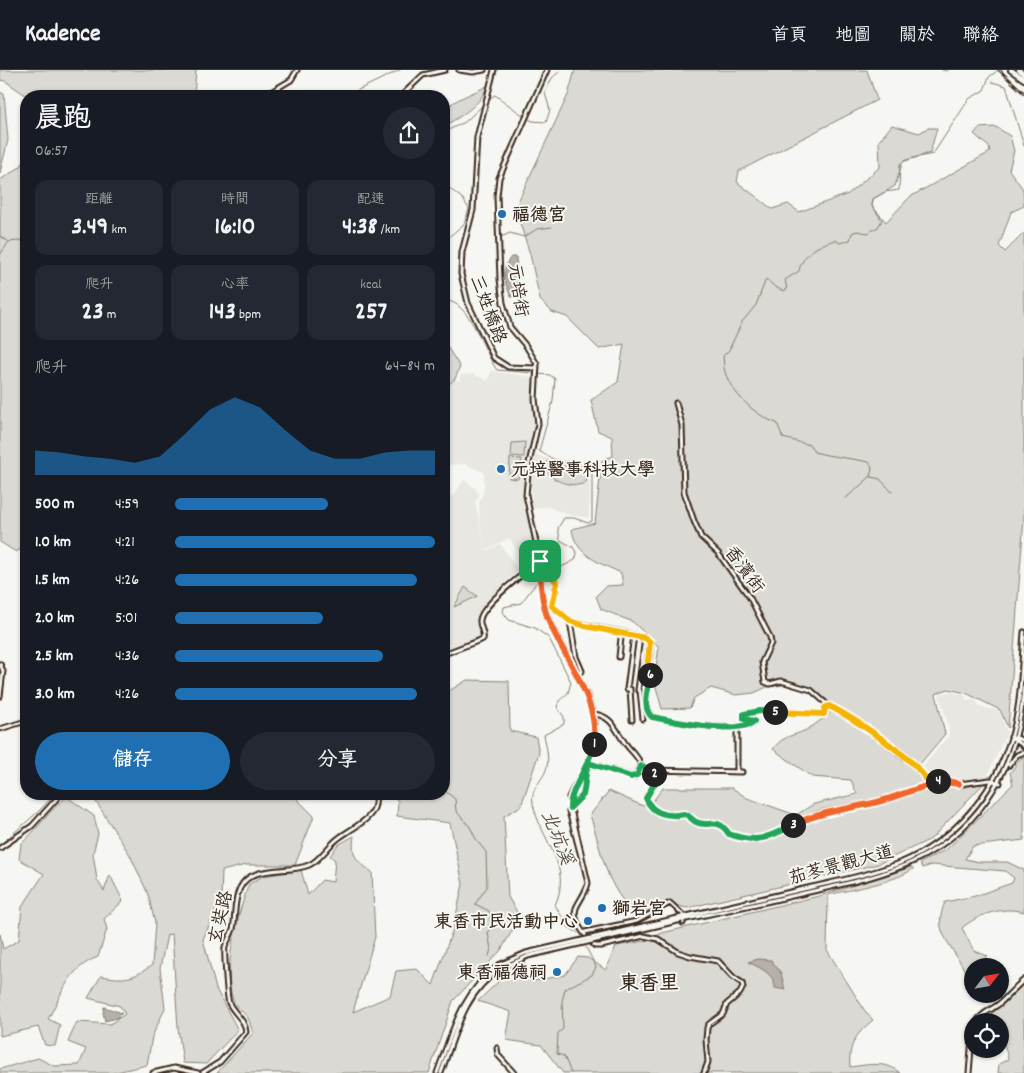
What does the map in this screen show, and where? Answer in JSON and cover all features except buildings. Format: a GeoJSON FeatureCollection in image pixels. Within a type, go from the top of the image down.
{"type":"FeatureCollection","features":[{"type":"Feature","properties":{"kind":"main road"},"geometry":{"type":"LineString","coordinates":[[1012,70],[1024,80]]}},
{"type":"Feature","properties":{"kind":"main road"},"geometry":{"type":"LineString","coordinates":[[1019,70],[1024,74]]}},
{"type":"Feature","properties":{"kind":"street"},"geometry":{"type":"LineString","coordinates":[[274,90],[292,80],[297,70]]}},
{"type":"Feature","properties":{"kind":"street"},"geometry":{"type":"LineString","coordinates":[[407,90],[423,75],[445,70]]}},
{"type":"Feature","properties":{"kind":"street"},"geometry":{"type":"LineString","coordinates":[[459,70],[473,72],[484,70]]}},
{"type":"Feature","properties":{"kind":"street","name":"三姓橋路"},"geometry":{"type":"LineString","coordinates":[[494,70],[477,136],[473,210],[462,252],[462,280],[468,303],[494,358],[508,366],[536,370]]}},
{"type":"Feature","properties":{"kind":"street","name":"元培街"},"geometry":{"type":"LineString","coordinates":[[536,370],[535,359],[510,327],[500,279],[497,184],[547,70]]}},
{"type":"Feature","properties":{"kind":"street"},"geometry":{"type":"LineString","coordinates":[[536,370],[535,399],[538,424],[529,463],[526,496],[540,561],[542,595],[548,620],[590,700],[595,736],[589,763],[572,793],[570,808],[587,889],[577,907],[575,915],[580,927],[594,946],[651,936],[678,952],[718,961],[733,977],[742,983],[743,987],[740,994],[728,1004],[723,1014],[707,1028],[708,1062],[704,1073]]}},
{"type":"Feature","properties":{"kind":"street","name":"香濱街"},"geometry":{"type":"LineString","coordinates":[[676,403],[682,425],[684,492],[701,537],[727,566],[750,598],[770,637],[771,644],[762,662],[765,682],[770,684],[786,682],[811,690],[829,706]]}},
{"type":"Feature","properties":{"kind":"street"},"geometry":{"type":"LineString","coordinates":[[540,561],[557,583],[552,606],[570,621],[645,638],[650,646],[647,670],[650,674],[646,692],[649,715],[704,726],[737,726],[750,725],[754,721],[744,719],[744,714],[760,711],[824,714],[825,708],[829,706],[871,731],[915,766],[927,780],[947,780],[959,784]]}},
{"type":"Feature","properties":{"kind":"street"},"geometry":{"type":"LineString","coordinates":[[450,652],[483,639],[484,635],[480,623],[482,615],[504,589],[540,561]]}},
{"type":"Feature","properties":{"kind":"street"},"geometry":{"type":"LineString","coordinates":[[570,621],[576,657],[582,671],[576,674]]}},
{"type":"Feature","properties":{"kind":"street"},"geometry":{"type":"LineString","coordinates":[[619,657],[622,638],[620,632]]}},
{"type":"Feature","properties":{"kind":"street","name":"茄苳景觀大道"},"geometry":{"type":"LineString","coordinates":[[997,781],[1011,737],[1019,694],[1024,632]]}},
{"type":"Feature","properties":{"kind":"street"},"geometry":{"type":"LineString","coordinates":[[632,720],[630,690],[627,689],[634,634]]}},
{"type":"Feature","properties":{"kind":"street"},"geometry":{"type":"LineString","coordinates":[[643,719],[639,690],[645,638]]}},
{"type":"Feature","properties":{"kind":"street"},"geometry":{"type":"LineString","coordinates":[[0,664],[3,671],[0,696]]}},
{"type":"Feature","properties":{"kind":"street","name":"茄苳景觀大道"},"geometry":{"type":"LineString","coordinates":[[500,967],[526,953],[683,920],[865,874],[904,861],[939,842],[960,824],[1006,769],[1016,739],[1023,706],[1024,687]]}},
{"type":"Feature","properties":{"kind":"street"},"geometry":{"type":"LineString","coordinates":[[630,690],[646,692]]}},
{"type":"Feature","properties":{"kind":"street"},"geometry":{"type":"LineString","coordinates":[[1023,706],[1024,723]]}},
{"type":"Feature","properties":{"kind":"street"},"geometry":{"type":"LineString","coordinates":[[589,763],[634,777],[641,766],[639,759],[624,742],[613,723],[593,714]]}},
{"type":"Feature","properties":{"kind":"street"},"geometry":{"type":"LineString","coordinates":[[0,729],[20,723]]}},
{"type":"Feature","properties":{"kind":"street"},"geometry":{"type":"LineString","coordinates":[[736,772],[737,726]]}},
{"type":"Feature","properties":{"kind":"street"},"geometry":{"type":"LineString","coordinates":[[1011,737],[1024,741]]}},
{"type":"Feature","properties":{"kind":"street"},"geometry":{"type":"LineString","coordinates":[[1016,739],[1024,746]]}},
{"type":"Feature","properties":{"kind":"street"},"geometry":{"type":"LineString","coordinates":[[1006,769],[1014,758],[1024,752]]}},
{"type":"Feature","properties":{"kind":"street"},"geometry":{"type":"LineString","coordinates":[[641,766],[652,770],[742,772]]}},
{"type":"Feature","properties":{"kind":"street"},"geometry":{"type":"LineString","coordinates":[[652,770],[656,781],[646,798],[656,812],[674,816],[685,814],[696,822],[717,823],[722,825],[729,834],[752,840],[774,835],[824,812],[879,801],[927,786],[997,781]]}},
{"type":"Feature","properties":{"kind":"street"},"geometry":{"type":"LineString","coordinates":[[570,808],[583,795],[584,774]]}},
{"type":"Feature","properties":{"kind":"street"},"geometry":{"type":"LineString","coordinates":[[583,863],[579,856],[568,805],[570,793],[584,774]]}},
{"type":"Feature","properties":{"kind":"street"},"geometry":{"type":"LineString","coordinates":[[0,848],[32,826],[56,800]]}},
{"type":"Feature","properties":{"kind":"street","name":"玄奘路"},"geometry":{"type":"LineString","coordinates":[[153,1073],[174,1068],[200,1073],[220,1062],[246,1032],[243,1021],[228,1002],[225,959],[225,946],[233,928],[234,907],[239,889],[248,879],[255,875],[303,868],[316,861],[334,842],[365,822],[373,810],[374,800]]}},
{"type":"Feature","properties":{"kind":"street"},"geometry":{"type":"LineString","coordinates":[[585,932],[597,931],[637,920],[670,903],[674,905],[683,920]]}},
{"type":"Feature","properties":{"kind":"street"},"geometry":{"type":"LineString","coordinates":[[590,940],[597,931]]}},
{"type":"Feature","properties":{"kind":"street"},"geometry":{"type":"LineString","coordinates":[[437,1073],[461,1008],[479,982],[500,967]]}},
{"type":"Feature","properties":{"kind":"street"},"geometry":{"type":"LineString","coordinates":[[441,1073],[468,1003],[488,978],[500,967]]}},
{"type":"Feature","properties":{"kind":"street"},"geometry":{"type":"LineString","coordinates":[[985,1013],[1000,1003],[1009,991],[1024,980]]}},
{"type":"Feature","properties":{"kind":"street"},"geometry":{"type":"LineString","coordinates":[[497,1048],[498,1055],[514,1073]]}},
{"type":"Feature","properties":{"kind":"street"},"geometry":{"type":"LineString","coordinates":[[969,1073],[970,1058]]}},
{"type":"Feature","properties":{"kind":"shaded area"},"geometry":{"type":"Polygon","coordinates":[[[0,70],[196,70],[194,90],[20,91],[5,81],[0,80],[0,70]]]}},
{"type":"Feature","properties":{"kind":"shaded area"},"geometry":{"type":"Polygon","coordinates":[[[575,70],[867,70],[877,100],[739,171],[737,182],[772,209],[788,204],[799,212],[848,194],[880,167],[879,141],[892,125],[919,133],[928,128],[937,128],[930,153],[903,161],[895,186],[873,199],[872,206],[886,222],[910,197],[990,152],[989,147],[974,134],[979,128],[996,127],[1010,136],[1014,151],[1009,170],[1023,189],[1024,206],[1011,212],[999,246],[1005,252],[1024,233],[1024,518],[1008,728],[1000,710],[966,693],[948,689],[936,694],[945,734],[914,771],[923,780],[933,784],[946,782],[960,788],[984,783],[931,839],[878,864],[687,908],[678,906],[637,913],[618,893],[606,868],[590,815],[609,791],[643,806],[653,801],[663,788],[732,788],[747,798],[796,815],[814,804],[857,794],[851,780],[812,777],[773,749],[782,740],[806,730],[828,716],[830,711],[813,689],[784,685],[767,687],[754,693],[736,695],[711,688],[694,698],[690,708],[662,709],[654,680],[659,647],[633,622],[601,609],[596,596],[606,586],[623,585],[621,573],[597,562],[583,552],[574,538],[572,529],[595,523],[602,460],[613,456],[612,437],[598,431],[591,400],[618,382],[624,344],[599,349],[567,317],[552,312],[540,300],[530,254],[515,208],[568,95],[575,70]]]}},
{"type":"Feature","properties":{"kind":"shaded area"},"geometry":{"type":"Polygon","coordinates":[[[487,86],[475,104],[450,122],[450,105],[487,86]]]}},
{"type":"Feature","properties":{"kind":"shaded area"},"geometry":{"type":"Polygon","coordinates":[[[0,92],[4,94],[8,140],[0,173],[0,92]]]}},
{"type":"Feature","properties":{"kind":"shaded area"},"geometry":{"type":"Polygon","coordinates":[[[20,167],[20,550],[16,552],[0,542],[0,180],[20,167]]]}},
{"type":"Feature","properties":{"kind":"shaded area"},"geometry":{"type":"Polygon","coordinates":[[[511,257],[516,257],[519,297],[511,297],[505,282],[506,267],[511,257]]]}},
{"type":"Feature","properties":{"kind":"shaded area"},"geometry":{"type":"Polygon","coordinates":[[[450,351],[460,367],[455,379],[450,383],[450,351]]]}},
{"type":"Feature","properties":{"kind":"shaded area","name":"元培醫事科技大學"},"geometry":{"type":"Polygon","coordinates":[[[491,371],[533,377],[536,420],[529,448],[525,493],[538,559],[529,567],[509,538],[486,550],[480,522],[479,503],[484,491],[484,472],[464,464],[450,465],[450,383],[455,379],[459,381],[461,375],[473,374],[488,381],[491,371]]]}},
{"type":"Feature","properties":{"kind":"shaded area"},"geometry":{"type":"Polygon","coordinates":[[[525,442],[524,457],[511,456],[512,443],[525,442]]]}},
{"type":"Feature","properties":{"kind":"shaded area","name":"元培醫事科技大學"},"geometry":{"type":"Polygon","coordinates":[[[535,454],[551,460],[587,468],[590,472],[589,518],[569,515],[549,507],[532,508],[531,479],[535,454]]]}},
{"type":"Feature","properties":{"kind":"shaded area"},"geometry":{"type":"Polygon","coordinates":[[[510,458],[522,459],[518,479],[509,478],[510,458]]]}},
{"type":"Feature","properties":{"kind":"shaded area"},"geometry":{"type":"Polygon","coordinates":[[[547,461],[588,473],[586,482],[572,485],[554,479],[548,472],[550,465],[546,464],[547,461]]]}},
{"type":"Feature","properties":{"kind":"shaded area"},"geometry":{"type":"Polygon","coordinates":[[[464,480],[475,488],[479,495],[475,502],[486,551],[500,544],[518,570],[495,593],[478,614],[479,639],[450,651],[450,496],[454,495],[464,480]]]}},
{"type":"Feature","properties":{"kind":"shaded area"},"geometry":{"type":"Polygon","coordinates":[[[465,587],[477,596],[454,607],[465,587]]]}},
{"type":"Feature","properties":{"kind":"shaded area"},"geometry":{"type":"Polygon","coordinates":[[[467,680],[509,681],[510,731],[536,737],[539,753],[521,806],[504,816],[508,897],[520,917],[501,950],[453,1001],[429,1073],[217,1073],[253,1033],[248,1018],[233,1000],[229,973],[236,925],[249,884],[263,876],[301,870],[308,895],[322,880],[333,882],[335,860],[330,856],[338,845],[354,836],[353,849],[358,861],[372,872],[375,937],[353,1012],[390,996],[396,971],[417,969],[433,985],[453,929],[463,884],[450,823],[397,816],[397,800],[450,800],[450,690],[467,680]]]}},
{"type":"Feature","properties":{"kind":"shaded area"},"geometry":{"type":"Polygon","coordinates":[[[949,692],[965,695],[966,701],[975,700],[980,707],[999,711],[1007,732],[986,779],[960,780],[946,777],[933,779],[922,768],[949,735],[949,727],[939,695],[949,692]]]}},
{"type":"Feature","properties":{"kind":"shaded area"},"geometry":{"type":"Polygon","coordinates":[[[1024,757],[1024,840],[973,846],[965,859],[979,862],[1007,862],[1024,870],[1024,912],[1008,910],[991,912],[975,919],[962,928],[974,951],[988,956],[985,958],[964,958],[964,970],[942,930],[941,918],[945,902],[975,896],[1012,883],[1014,878],[1005,871],[932,865],[922,868],[920,863],[947,849],[1013,784],[1010,773],[1021,758],[1024,757]]]}},
{"type":"Feature","properties":{"kind":"shaded area"},"geometry":{"type":"Polygon","coordinates":[[[64,800],[71,800],[94,816],[98,834],[93,853],[97,880],[104,891],[110,875],[123,901],[104,919],[107,929],[98,957],[80,968],[67,982],[48,1019],[60,1025],[55,1046],[45,1045],[38,1027],[0,1036],[0,934],[3,949],[19,940],[22,907],[44,874],[19,859],[21,844],[64,800]]]}},
{"type":"Feature","properties":{"kind":"shaded area"},"geometry":{"type":"Polygon","coordinates":[[[95,800],[298,800],[314,816],[295,865],[246,865],[222,871],[221,899],[203,939],[216,989],[238,1030],[206,1064],[183,1063],[178,1028],[172,934],[167,935],[160,968],[165,1008],[152,1037],[147,1065],[112,1073],[0,1073],[0,1069],[38,1058],[54,1066],[79,1065],[86,1049],[68,1042],[77,1022],[110,1024],[125,1014],[120,1006],[88,998],[101,976],[123,978],[134,976],[152,965],[155,923],[148,894],[130,855],[95,800]]]}},
{"type":"Feature","properties":{"kind":"shaded area"},"geometry":{"type":"Polygon","coordinates":[[[912,867],[913,869],[905,874],[884,882],[828,895],[827,950],[865,1011],[873,1020],[862,1030],[852,1045],[850,1067],[883,1065],[889,1066],[900,1073],[563,1073],[541,1045],[506,1040],[511,1012],[478,1001],[501,979],[510,975],[533,981],[565,975],[578,957],[588,958],[606,970],[616,946],[645,941],[662,933],[819,896],[912,867]]]}},
{"type":"Feature","properties":{"kind":"shaded area"},"geometry":{"type":"Polygon","coordinates":[[[635,923],[638,934],[604,943],[601,931],[635,923]]]}},
{"type":"Feature","properties":{"kind":"shaded area"},"geometry":{"type":"Polygon","coordinates":[[[758,959],[771,960],[781,973],[785,990],[775,988],[769,975],[748,962],[758,959]]]}},
{"type":"Feature","properties":{"kind":"shaded area"},"geometry":{"type":"Polygon","coordinates":[[[1024,984],[1024,1073],[998,1073],[999,1064],[1009,1058],[1009,1013],[993,1013],[1003,1003],[1009,1003],[1009,998],[1024,984]]]}},
{"type":"Feature","properties":{"kind":"shaded area"},"geometry":{"type":"Polygon","coordinates":[[[104,1007],[122,1013],[117,1018],[105,1021],[104,1007]]]}},
{"type":"Feature","properties":{"kind":"waterway"},"geometry":{"type":"LineString","coordinates":[[358,90],[400,70]]}},
{"type":"Feature","properties":{"kind":"waterway","name":"北坑溪"},"geometry":{"type":"LineString","coordinates":[[528,118],[532,121],[546,122],[550,110],[545,93],[552,78],[561,70]]}},
{"type":"Feature","properties":{"kind":"waterway"},"geometry":{"type":"LineString","coordinates":[[942,70],[948,71]]}},
{"type":"Feature","properties":{"kind":"waterway"},"geometry":{"type":"LineString","coordinates":[[845,499],[870,477],[872,468],[869,462],[814,452],[810,445],[783,438],[777,423],[753,410],[733,388],[724,370],[723,356],[729,350],[742,322],[756,305],[766,279],[775,287],[784,291],[787,289],[785,280],[799,271],[807,255],[812,251],[835,240],[840,243],[850,240],[852,233],[857,231],[868,233],[878,227],[882,220],[872,206],[873,199],[885,192],[899,190],[900,164],[911,159],[933,154],[969,99],[984,90],[989,77],[997,71]]}},
{"type":"Feature","properties":{"kind":"waterway"},"geometry":{"type":"LineString","coordinates":[[992,82],[1006,86],[1024,146]]}},
{"type":"Feature","properties":{"kind":"waterway","name":"北坑溪"},"geometry":{"type":"LineString","coordinates":[[487,100],[495,95],[524,116]]}},
{"type":"Feature","properties":{"kind":"waterway","name":"北坑溪"},"geometry":{"type":"LineString","coordinates":[[450,129],[465,122],[483,105]]}},
{"type":"Feature","properties":{"kind":"waterway","name":"北坑溪"},"geometry":{"type":"LineString","coordinates":[[450,189],[463,199],[469,209],[464,224],[450,236]]}},
{"type":"Feature","properties":{"kind":"waterway"},"geometry":{"type":"LineString","coordinates":[[501,237],[510,233],[524,237],[537,229],[552,227]]}},
{"type":"Feature","properties":{"kind":"waterway"},"geometry":{"type":"LineString","coordinates":[[0,236],[9,242],[20,241]]}},
{"type":"Feature","properties":{"kind":"waterway"},"geometry":{"type":"LineString","coordinates":[[0,255],[8,243]]}},
{"type":"Feature","properties":{"kind":"waterway","name":"北坑溪"},"geometry":{"type":"LineString","coordinates":[[450,301],[462,309],[469,317],[497,370],[534,373]]}},
{"type":"Feature","properties":{"kind":"waterway","name":"北坑溪"},"geometry":{"type":"LineString","coordinates":[[538,374],[550,375],[555,379],[553,401],[539,451],[553,459],[588,467],[592,470],[592,521],[588,523],[574,518],[564,518],[558,528],[560,540],[573,547],[577,554],[575,560],[540,578],[521,603],[504,607],[503,612],[509,620],[535,628],[549,638],[571,682],[568,693],[559,701],[557,707],[564,717],[564,724],[544,735],[548,762],[544,775],[534,790],[532,798],[537,817],[558,866],[560,891],[555,905],[568,927],[578,933]]}},
{"type":"Feature","properties":{"kind":"waterway"},"geometry":{"type":"LineString","coordinates":[[871,477],[880,479],[892,492]]}},
{"type":"Feature","properties":{"kind":"waterway"},"geometry":{"type":"LineString","coordinates":[[450,795],[455,799],[456,811],[470,827],[477,841],[486,852],[487,887],[475,904],[489,911],[491,928],[488,933],[491,949],[489,956]]}},
{"type":"Feature","properties":{"kind":"waterway"},"geometry":{"type":"LineString","coordinates":[[0,845],[49,800]]}},
{"type":"Feature","properties":{"kind":"waterway","name":"北坑溪"},"geometry":{"type":"LineString","coordinates":[[571,1073],[564,1056],[557,1054],[558,1033],[563,1029],[562,1001],[565,989],[592,975],[596,967],[586,947]]}},
{"type":"Feature","properties":{"kind":"railway"},"geometry":{"type":"LineString","coordinates":[[999,70],[1024,93]]}},
{"type":"Feature","properties":{"kind":"place","name":"福德宫"},"geometry":{"type":"Point","coordinates":[502,214]}},
{"type":"Feature","properties":{"kind":"place","name":"元培醫事科技大學"},"geometry":{"type":"Point","coordinates":[501,469]}},
{"type":"Feature","properties":{"kind":"place","name":"獅岩宮"},"geometry":{"type":"Point","coordinates":[602,908]}},
{"type":"Feature","properties":{"kind":"place","name":"東香市民活動中心"},"geometry":{"type":"Point","coordinates":[588,921]}},
{"type":"Feature","properties":{"kind":"place","name":"東香福德祠"},"geometry":{"type":"Point","coordinates":[557,972]}},
{"type":"Feature","properties":{"kind":"district","name":"東香里"},"geometry":{"type":"Point","coordinates":[649,982]}},
{"type":"Feature","properties":{"kind":"route"},"geometry":{"type":"LineString","coordinates":[[540,561],[557,583],[552,602],[555,610],[566,615],[570,621],[578,624],[641,636],[650,642],[647,670],[650,674],[646,692],[647,711],[652,717],[704,726],[745,726],[750,725],[754,721],[753,719],[744,719],[744,714],[772,711],[824,714],[825,708],[829,706],[864,726],[915,766],[927,780],[947,780],[959,784],[927,786],[879,801],[824,812],[774,835],[752,840],[729,834],[722,825],[717,823],[696,822],[685,814],[674,816],[656,812],[647,802],[646,798],[656,781],[652,770],[641,766],[640,772],[631,777],[591,762],[584,774],[583,795],[570,808],[572,793],[592,756],[595,722],[590,700],[548,620],[542,595],[540,561]]}}]}
